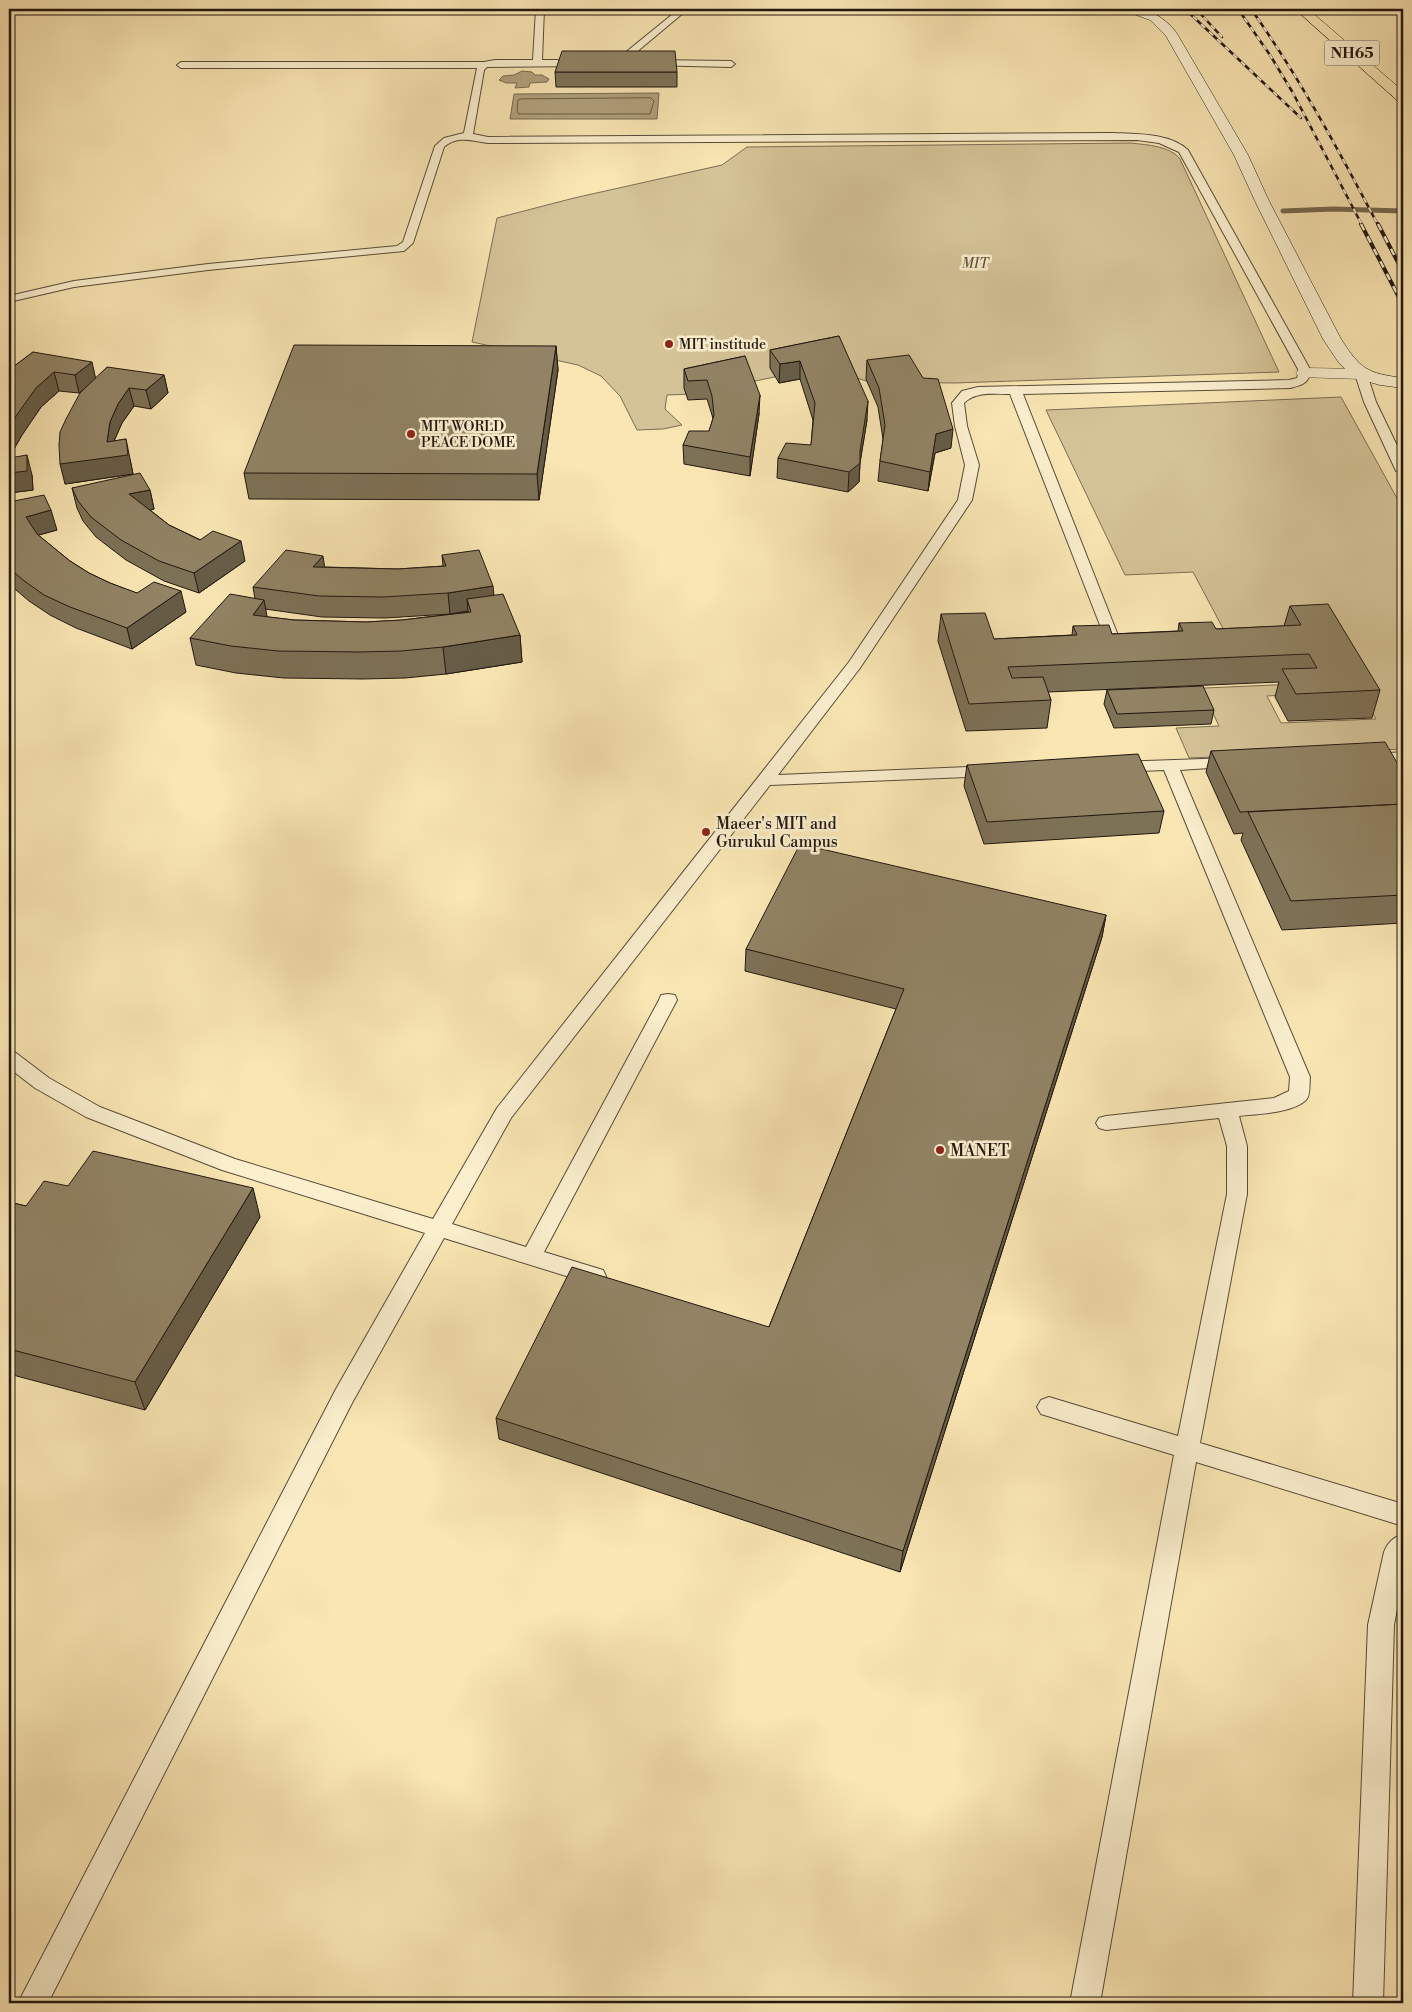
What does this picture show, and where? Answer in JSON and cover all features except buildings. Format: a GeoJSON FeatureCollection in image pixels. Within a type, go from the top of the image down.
{"type":"FeatureCollection","features":[{"type":"Feature","properties":{"kind":"highway","name":"NH65"},"geometry":{"type":"LineString","coordinates":[[1301,9],[1403,98]]}},
{"type":"Feature","properties":{"kind":"street"},"geometry":{"type":"LineString","coordinates":[[1132,9],[1153,16],[1162,22],[1172,35],[1241,154],[1275,227],[1332,339],[1348,363],[1360,374]]}},
{"type":"Feature","properties":{"kind":"street"},"geometry":{"type":"LineString","coordinates":[[1305,373],[1360,374],[1380,380],[1403,383]]}},
{"type":"Feature","properties":{"kind":"lane"},"geometry":{"type":"LineString","coordinates":[[537,63],[540,9]]}},
{"type":"Feature","properties":{"kind":"lane"},"geometry":{"type":"LineString","coordinates":[[618,63],[684,9]]}},
{"type":"Feature","properties":{"kind":"lane"},"geometry":{"type":"LineString","coordinates":[[180,64],[484,66],[495,63],[731,64]]}},
{"type":"Feature","properties":{"kind":"lane"},"geometry":{"type":"LineString","coordinates":[[468,135],[480,70],[484,66]]}},
{"type":"Feature","properties":{"kind":"lane"},"geometry":{"type":"LineString","coordinates":[[9,299],[74,284],[208,267],[400,249],[408,243],[440,146],[447,140],[468,135],[473,138],[488,140],[1089,136],[1154,139],[1173,143],[1184,150],[1305,373],[1303,380],[1290,384],[978,390],[966,394],[958,403],[961,426],[972,465],[965,500],[855,665],[504,1113],[344,1396],[33,2003]]}},
{"type":"Feature","properties":{"kind":"lane"},"geometry":{"type":"LineString","coordinates":[[1360,374],[1370,402],[1403,471]]}},
{"type":"Feature","properties":{"kind":"lane"},"geometry":{"type":"LineString","coordinates":[[1014,390],[1112,638]]}},
{"type":"Feature","properties":{"kind":"lane"},"geometry":{"type":"LineString","coordinates":[[1355,759],[1403,757]]}},
{"type":"Feature","properties":{"kind":"lane"},"geometry":{"type":"LineString","coordinates":[[1102,768],[1248,762]]}},
{"type":"Feature","properties":{"kind":"lane"},"geometry":{"type":"LineString","coordinates":[[1106,1123],[1277,1105],[1299,1094],[1300,1077],[1170,765]]}},
{"type":"Feature","properties":{"kind":"lane"},"geometry":{"type":"LineString","coordinates":[[765,780],[1004,771]]}},
{"type":"Feature","properties":{"kind":"lane"},"geometry":{"type":"LineString","coordinates":[[531,1257],[668,1000]]}},
{"type":"Feature","properties":{"kind":"lane"},"geometry":{"type":"LineString","coordinates":[[9,1058],[42,1084],[93,1112],[229,1165],[618,1283]]}},
{"type":"Feature","properties":{"kind":"lane"},"geometry":{"type":"LineString","coordinates":[[1084,2003],[1187,1449],[1237,1194],[1237,1146],[1227,1110]]}},
{"type":"Feature","properties":{"kind":"lane"},"geometry":{"type":"LineString","coordinates":[[1049,1407],[1403,1515]]}},
{"type":"Feature","properties":{"kind":"lane"},"geometry":{"type":"LineString","coordinates":[[1368,2003],[1381,1625],[1396,1552],[1403,1546]]}},
{"type":"Feature","properties":{"kind":"green space","name":"MIT"},"geometry":{"type":"Polygon","coordinates":[[[1131,143],[1165,149],[1171,151],[1180,159],[1279,372],[955,383],[869,382],[823,367],[692,394],[667,395],[665,409],[682,425],[663,429],[637,430],[620,396],[601,376],[578,365],[472,342],[497,218],[574,198],[722,165],[747,147],[1131,143]]]}},
{"type":"Feature","properties":{"kind":"green space"},"geometry":{"type":"Polygon","coordinates":[[[1341,397],[1403,509],[1403,749],[1189,758],[1176,728],[1219,726],[1205,696],[1159,690],[1296,684],[1301,694],[1267,696],[1281,723],[1376,719],[1324,628],[1235,651],[1193,572],[1125,575],[1046,410],[1341,397]]]}},
{"type":"Feature","properties":{"kind":"water"},"geometry":{"type":"Polygon","coordinates":[[[522,71],[532,72],[535,75],[542,75],[549,79],[547,82],[530,83],[529,87],[515,88],[517,83],[506,83],[499,80],[503,76],[514,75],[522,71]]]}},
{"type":"Feature","properties":{"kind":"water"},"geometry":{"type":"Polygon","coordinates":[[[659,93],[657,119],[510,119],[514,94],[659,93]]]}},
{"type":"Feature","properties":{"kind":"waterway"},"geometry":{"type":"LineString","coordinates":[[1283,211],[1333,209],[1403,211]]}},
{"type":"Feature","properties":{"kind":"railway"},"geometry":{"type":"LineString","coordinates":[[1185,9],[1301,118]]}},
{"type":"Feature","properties":{"kind":"railway"},"geometry":{"type":"LineString","coordinates":[[1196,9],[1222,37]]}},
{"type":"Feature","properties":{"kind":"railway"},"geometry":{"type":"LineString","coordinates":[[1238,9],[1270,55],[1293,93],[1362,225]]}},
{"type":"Feature","properties":{"kind":"railway"},"geometry":{"type":"LineString","coordinates":[[1251,9],[1286,61],[1334,142],[1378,225]]}},
{"type":"Feature","properties":{"kind":"railway"},"geometry":{"type":"LineString","coordinates":[[1361,224],[1403,305]]}},
{"type":"Feature","properties":{"kind":"railway"},"geometry":{"type":"LineString","coordinates":[[1378,224],[1403,272]]}},
{"type":"Feature","properties":{"kind":"place","name":"MIT institude"},"geometry":{"type":"Point","coordinates":[669,344]}},
{"type":"Feature","properties":{"kind":"place","name":"MIT WORLD PEACE DOME"},"geometry":{"type":"Point","coordinates":[411,434]}},
{"type":"Feature","properties":{"kind":"place","name":"Maeer's MIT and Gurukul Campus"},"geometry":{"type":"Point","coordinates":[706,832]}},
{"type":"Feature","properties":{"kind":"place","name":"MANET"},"geometry":{"type":"Point","coordinates":[940,1150]}}]}
